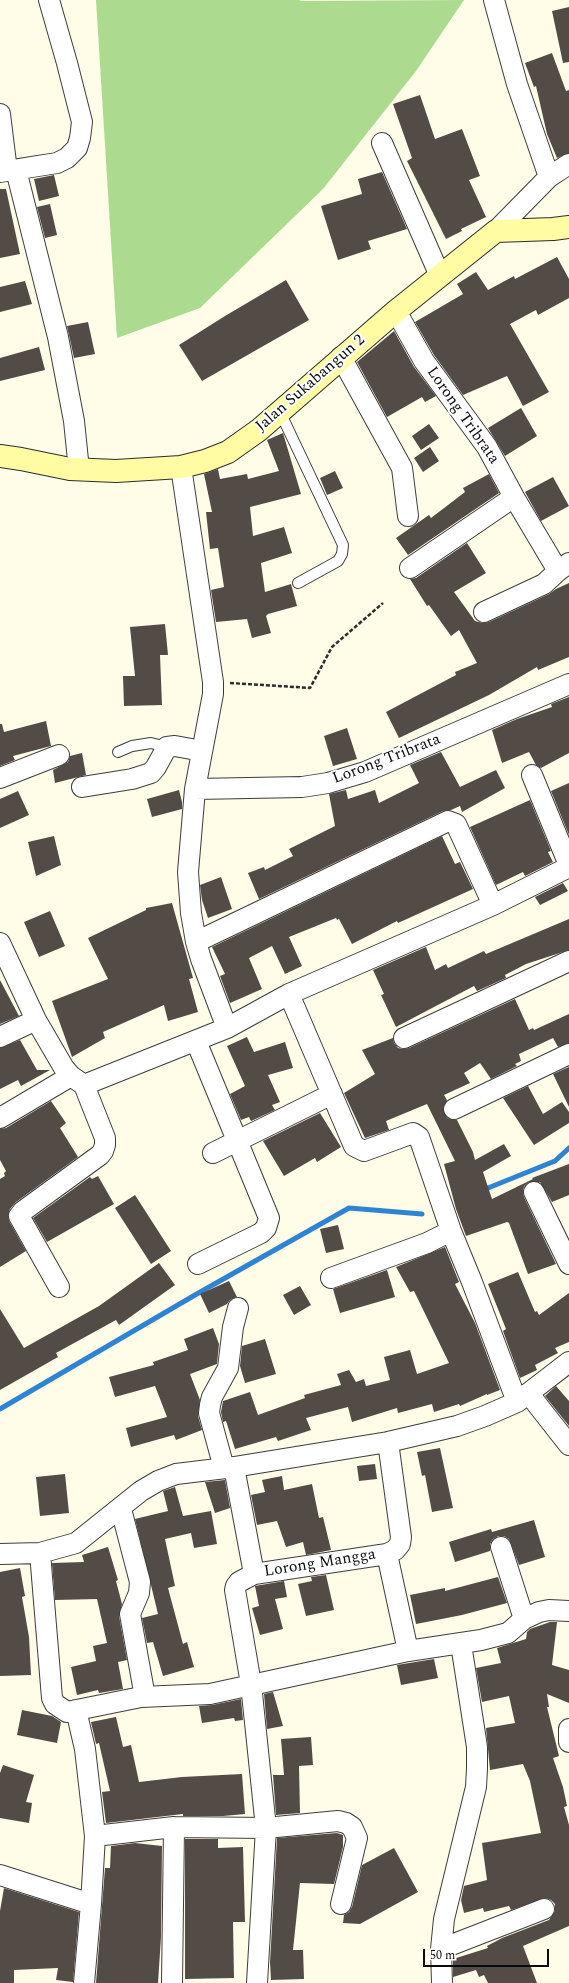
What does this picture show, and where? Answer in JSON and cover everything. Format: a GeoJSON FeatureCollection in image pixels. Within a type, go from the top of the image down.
{"type":"FeatureCollection","features":[{"type":"Feature","properties":{"kind":"street"},"geometry":{"type":"LineString","coordinates":[[8,171],[57,163],[67,158],[77,148],[80,138],[82,122],[68,63],[49,0]]}},
{"type":"Feature","properties":{"kind":"street"},"geometry":{"type":"LineString","coordinates":[[494,0],[517,84],[549,177]]}},
{"type":"Feature","properties":{"kind":"street"},"geometry":{"type":"LineString","coordinates":[[0,114],[8,171],[58,337],[74,420],[79,470]]}},
{"type":"Feature","properties":{"kind":"street"},"geometry":{"type":"LineString","coordinates":[[382,144],[440,276]]}},
{"type":"Feature","properties":{"kind":"street","name":"Jalan Sukabangun 2"},"geometry":{"type":"LineString","coordinates":[[0,456],[79,470],[116,471],[181,467],[205,461],[228,452],[259,430],[341,357],[496,231],[549,177],[569,164]]}},
{"type":"Feature","properties":{"kind":"street"},"geometry":{"type":"LineString","coordinates":[[496,231],[569,227]]}},
{"type":"Feature","properties":{"kind":"street","name":"Lorong Tribrata"},"geometry":{"type":"LineString","coordinates":[[396,311],[424,361],[487,447],[514,497],[563,567]]}},
{"type":"Feature","properties":{"kind":"street"},"geometry":{"type":"LineString","coordinates":[[341,357],[402,468],[408,516]]}},
{"type":"Feature","properties":{"kind":"street"},"geometry":{"type":"LineString","coordinates":[[181,467],[213,682],[213,694],[195,789],[188,872],[191,913],[196,942],[201,959],[227,1028]]}},
{"type":"Feature","properties":{"kind":"street"},"geometry":{"type":"LineString","coordinates":[[410,568],[514,497]]}},
{"type":"Feature","properties":{"kind":"street"},"geometry":{"type":"LineString","coordinates":[[484,612],[544,584],[563,567]]}},
{"type":"Feature","properties":{"kind":"street","name":"Lorong Tribrata"},"geometry":{"type":"LineString","coordinates":[[195,789],[302,787],[328,783],[365,772],[569,684]]}},
{"type":"Feature","properties":{"kind":"street"},"geometry":{"type":"LineString","coordinates":[[82,787],[132,779],[151,773],[167,747],[175,746],[202,751]]}},
{"type":"Feature","properties":{"kind":"street"},"geometry":{"type":"LineString","coordinates":[[0,778],[59,755]]}},
{"type":"Feature","properties":{"kind":"street"},"geometry":{"type":"LineString","coordinates":[[0,1118],[78,1081],[196,1041],[227,1028],[289,994],[493,905],[569,866],[532,774]]}},
{"type":"Feature","properties":{"kind":"street"},"geometry":{"type":"LineString","coordinates":[[196,942],[448,821],[456,824],[493,905]]}},
{"type":"Feature","properties":{"kind":"street"},"geometry":{"type":"LineString","coordinates":[[0,943],[36,1020],[78,1081],[105,1138],[105,1145],[100,1155],[23,1211],[19,1216],[59,1287]]}},
{"type":"Feature","properties":{"kind":"street"},"geometry":{"type":"LineString","coordinates":[[404,1038],[569,961]]}},
{"type":"Feature","properties":{"kind":"street"},"geometry":{"type":"LineString","coordinates":[[289,994],[354,1146],[364,1151],[413,1132],[419,1137],[451,1231],[523,1398],[569,1445]]}},
{"type":"Feature","properties":{"kind":"street"},"geometry":{"type":"LineString","coordinates":[[0,1037],[36,1020]]}},
{"type":"Feature","properties":{"kind":"street"},"geometry":{"type":"LineString","coordinates":[[196,1041],[268,1218],[267,1224],[261,1233],[198,1264]]}},
{"type":"Feature","properties":{"kind":"street"},"geometry":{"type":"LineString","coordinates":[[454,1108],[569,1054]]}},
{"type":"Feature","properties":{"kind":"street"},"geometry":{"type":"LineString","coordinates":[[213,1153],[332,1094]]}},
{"type":"Feature","properties":{"kind":"street"},"geometry":{"type":"LineString","coordinates":[[534,1192],[569,1264]]}},
{"type":"Feature","properties":{"kind":"street"},"geometry":{"type":"LineString","coordinates":[[331,1278],[427,1243],[451,1231]]}},
{"type":"Feature","properties":{"kind":"street"},"geometry":{"type":"LineString","coordinates":[[238,1308],[233,1326],[228,1368],[212,1397],[209,1413],[229,1467],[254,1574]]}},
{"type":"Feature","properties":{"kind":"street"},"geometry":{"type":"LineString","coordinates":[[0,1554],[40,1553],[76,1543],[141,1491],[158,1481],[176,1474],[388,1442],[457,1426],[485,1416],[523,1398],[569,1362]]}},
{"type":"Feature","properties":{"kind":"street","name":"Lorong Mangga"},"geometry":{"type":"LineString","coordinates":[[257,1983],[266,1828],[251,1684],[235,1590],[239,1582],[254,1574],[387,1554],[398,1547],[401,1537],[388,1442]]}},
{"type":"Feature","properties":{"kind":"street"},"geometry":{"type":"LineString","coordinates":[[121,1508],[140,1582],[139,1593],[130,1614],[145,1697]]}},
{"type":"Feature","properties":{"kind":"street"},"geometry":{"type":"LineString","coordinates":[[501,1547],[524,1619]]}},
{"type":"Feature","properties":{"kind":"street"},"geometry":{"type":"LineString","coordinates":[[40,1553],[52,1698],[61,1710],[67,1712],[145,1697],[210,1694],[408,1651],[461,1644],[502,1635],[513,1629],[524,1619],[535,1614],[549,1610],[569,1611]]}},
{"type":"Feature","properties":{"kind":"street"},"geometry":{"type":"LineString","coordinates":[[387,1554],[408,1651]]}},
{"type":"Feature","properties":{"kind":"street"},"geometry":{"type":"LineString","coordinates":[[442,1983],[441,1949],[444,1919],[474,1794],[478,1768],[477,1748],[461,1644]]}},
{"type":"Feature","properties":{"kind":"street"},"geometry":{"type":"LineString","coordinates":[[76,1710],[85,1749],[95,1836],[84,1983]]}},
{"type":"Feature","properties":{"kind":"street"},"geometry":{"type":"LineString","coordinates":[[569,1729],[569,1742]]}},
{"type":"Feature","properties":{"kind":"street"},"geometry":{"type":"LineString","coordinates":[[95,1836],[174,1827],[266,1828],[338,1821],[352,1827],[357,1838],[341,1904]]}},
{"type":"Feature","properties":{"kind":"street"},"geometry":{"type":"LineString","coordinates":[[172,1983],[174,1827]]}},
{"type":"Feature","properties":{"kind":"street"},"geometry":{"type":"LineString","coordinates":[[0,1875],[91,1904]]}},
{"type":"Feature","properties":{"kind":"street"},"geometry":{"type":"LineString","coordinates":[[441,1949],[544,1909]]}},
{"type":"Feature","properties":{"kind":"lane"},"geometry":{"type":"LineString","coordinates":[[280,412],[343,545],[342,554],[338,561],[298,583]]}},
{"type":"Feature","properties":{"kind":"lane"},"geometry":{"type":"LineString","coordinates":[[118,752],[132,746],[151,743],[167,747]]}},
{"type":"Feature","properties":{"kind":"path"},"geometry":{"type":"LineString","coordinates":[[213,682],[310,688],[332,647],[383,603]]}},
{"type":"Feature","properties":{"kind":"green space"},"geometry":{"type":"Polygon","coordinates":[[[96,0],[464,0],[416,71],[323,189],[200,308],[117,338],[96,0]]]}},
{"type":"Feature","properties":{"kind":"building"},"geometry":{"type":"Polygon","coordinates":[[[569,7],[569,62],[563,63],[552,11],[569,7]]]}},
{"type":"Feature","properties":{"kind":"building"},"geometry":{"type":"Polygon","coordinates":[[[552,53],[566,91],[569,90],[569,153],[557,158],[547,134],[536,86],[534,87],[525,63],[552,53]]]}},
{"type":"Feature","properties":{"kind":"building"},"geometry":{"type":"Polygon","coordinates":[[[420,95],[435,139],[462,129],[480,176],[469,180],[486,217],[461,229],[462,231],[446,239],[407,161],[412,158],[393,104],[420,95]]]}},
{"type":"Feature","properties":{"kind":"building"},"geometry":{"type":"Polygon","coordinates":[[[382,172],[407,229],[368,241],[371,249],[338,260],[321,206],[362,194],[358,179],[382,172]]]}},
{"type":"Feature","properties":{"kind":"building"},"geometry":{"type":"Polygon","coordinates":[[[54,175],[59,196],[39,201],[34,179],[54,175]]]}},
{"type":"Feature","properties":{"kind":"building"},"geometry":{"type":"Polygon","coordinates":[[[0,189],[6,189],[20,254],[0,258],[0,189]]]}},
{"type":"Feature","properties":{"kind":"building"},"geometry":{"type":"Polygon","coordinates":[[[50,204],[57,235],[45,238],[37,207],[50,204]]]}},
{"type":"Feature","properties":{"kind":"building"},"geometry":{"type":"Polygon","coordinates":[[[557,257],[569,279],[569,298],[538,315],[536,310],[510,324],[549,392],[523,406],[507,376],[463,395],[434,355],[415,322],[463,294],[457,284],[476,272],[488,290],[514,276],[515,279],[557,257]]]}},
{"type":"Feature","properties":{"kind":"building"},"geometry":{"type":"Polygon","coordinates":[[[286,280],[309,320],[202,381],[179,345],[286,280]]]}},
{"type":"Feature","properties":{"kind":"building"},"geometry":{"type":"Polygon","coordinates":[[[25,281],[32,304],[0,312],[0,287],[25,281]]]}},
{"type":"Feature","properties":{"kind":"building"},"geometry":{"type":"Polygon","coordinates":[[[88,322],[95,354],[74,358],[67,326],[88,322]]]}},
{"type":"Feature","properties":{"kind":"building"},"geometry":{"type":"Polygon","coordinates":[[[394,331],[414,367],[436,396],[425,402],[422,397],[387,417],[357,362],[394,331]]]}},
{"type":"Feature","properties":{"kind":"building"},"geometry":{"type":"Polygon","coordinates":[[[39,347],[45,370],[0,381],[0,358],[39,347]]]}},
{"type":"Feature","properties":{"kind":"building"},"geometry":{"type":"Polygon","coordinates":[[[521,408],[537,436],[505,456],[488,428],[521,408]]]}},
{"type":"Feature","properties":{"kind":"building"},"geometry":{"type":"Polygon","coordinates":[[[429,424],[439,438],[421,450],[412,436],[429,424]]]}},
{"type":"Feature","properties":{"kind":"building"},"geometry":{"type":"Polygon","coordinates":[[[283,433],[301,494],[250,507],[253,536],[284,527],[292,553],[261,563],[265,592],[291,584],[297,606],[268,614],[266,616],[271,633],[252,638],[247,619],[216,622],[211,590],[224,587],[218,548],[210,549],[206,512],[212,512],[204,474],[218,469],[220,479],[247,474],[248,479],[279,471],[267,440],[283,433]]]}},
{"type":"Feature","properties":{"kind":"building"},"geometry":{"type":"Polygon","coordinates":[[[430,447],[439,461],[423,472],[414,458],[430,447]]]}},
{"type":"Feature","properties":{"kind":"building"},"geometry":{"type":"Polygon","coordinates":[[[335,471],[343,488],[327,495],[320,478],[335,471]]]}},
{"type":"Feature","properties":{"kind":"building"},"geometry":{"type":"Polygon","coordinates":[[[489,474],[499,493],[408,555],[396,538],[429,515],[431,518],[465,492],[463,488],[489,474]]]}},
{"type":"Feature","properties":{"kind":"building"},"geometry":{"type":"Polygon","coordinates":[[[553,477],[569,506],[541,521],[525,492],[553,477]]]}},
{"type":"Feature","properties":{"kind":"building"},"geometry":{"type":"Polygon","coordinates":[[[467,543],[486,573],[454,592],[475,621],[483,623],[489,622],[569,583],[569,657],[538,670],[537,667],[489,695],[399,738],[386,712],[456,675],[455,672],[477,663],[459,630],[451,636],[429,605],[427,606],[410,579],[416,578],[467,543]]]}},
{"type":"Feature","properties":{"kind":"building"},"geometry":{"type":"Polygon","coordinates":[[[165,624],[168,655],[160,655],[162,705],[124,706],[123,676],[135,676],[130,627],[165,624]]]}},
{"type":"Feature","properties":{"kind":"building"},"geometry":{"type":"Polygon","coordinates":[[[569,697],[569,753],[541,768],[536,765],[529,752],[502,763],[492,730],[517,719],[552,707],[551,704],[569,697]]]}},
{"type":"Feature","properties":{"kind":"building"},"geometry":{"type":"Polygon","coordinates":[[[46,721],[51,746],[13,756],[15,760],[0,766],[0,724],[2,724],[4,732],[46,721]]]}},
{"type":"Feature","properties":{"kind":"building"},"geometry":{"type":"Polygon","coordinates":[[[347,728],[357,759],[333,766],[324,736],[347,728]]]}},
{"type":"Feature","properties":{"kind":"building"},"geometry":{"type":"Polygon","coordinates":[[[441,752],[460,787],[496,770],[505,788],[462,812],[460,806],[451,810],[443,811],[259,899],[248,873],[264,867],[265,870],[293,856],[289,849],[335,826],[329,794],[346,790],[348,799],[375,790],[379,803],[419,783],[410,765],[441,752]]]}},
{"type":"Feature","properties":{"kind":"building"},"geometry":{"type":"Polygon","coordinates":[[[82,753],[86,775],[55,783],[53,770],[68,762],[70,756],[82,753]]]}},
{"type":"Feature","properties":{"kind":"building"},"geometry":{"type":"Polygon","coordinates":[[[569,783],[569,835],[551,791],[569,783]]]}},
{"type":"Feature","properties":{"kind":"building"},"geometry":{"type":"Polygon","coordinates":[[[179,790],[182,809],[152,817],[147,799],[179,790]]]}},
{"type":"Feature","properties":{"kind":"building"},"geometry":{"type":"Polygon","coordinates":[[[18,791],[29,815],[0,828],[0,799],[18,791]]]}},
{"type":"Feature","properties":{"kind":"building"},"geometry":{"type":"Polygon","coordinates":[[[530,800],[551,851],[548,852],[553,862],[525,876],[523,872],[496,885],[470,827],[530,800]]]}},
{"type":"Feature","properties":{"kind":"building"},"geometry":{"type":"Polygon","coordinates":[[[54,836],[61,865],[36,876],[28,842],[54,836]]]}},
{"type":"Feature","properties":{"kind":"building"},"geometry":{"type":"Polygon","coordinates":[[[442,836],[455,864],[460,862],[473,889],[398,923],[397,921],[352,944],[339,919],[337,920],[336,918],[289,937],[302,966],[285,974],[272,946],[249,958],[262,989],[230,1003],[220,976],[225,974],[212,947],[442,836]]]}},
{"type":"Feature","properties":{"kind":"building"},"geometry":{"type":"Polygon","coordinates":[[[221,877],[232,909],[208,918],[202,900],[200,885],[221,877]]]}},
{"type":"Feature","properties":{"kind":"building"},"geometry":{"type":"Polygon","coordinates":[[[563,883],[568,891],[540,905],[535,897],[563,883]]]}},
{"type":"Feature","properties":{"kind":"building"},"geometry":{"type":"Polygon","coordinates":[[[172,903],[193,978],[189,979],[198,1012],[168,1021],[164,1005],[103,1032],[105,1038],[72,1057],[52,1001],[108,979],[88,938],[146,910],[146,908],[172,903]]]}},
{"type":"Feature","properties":{"kind":"building"},"geometry":{"type":"Polygon","coordinates":[[[50,911],[65,946],[39,957],[24,922],[50,911]]]}},
{"type":"Feature","properties":{"kind":"building"},"geometry":{"type":"Polygon","coordinates":[[[569,919],[569,950],[526,964],[505,975],[506,978],[477,991],[474,986],[396,1027],[381,995],[384,994],[373,970],[426,947],[435,970],[446,964],[448,968],[484,951],[486,954],[569,919]]]}},
{"type":"Feature","properties":{"kind":"building"},"geometry":{"type":"Polygon","coordinates":[[[0,980],[19,1016],[0,1024],[0,980]]]}},
{"type":"Feature","properties":{"kind":"building"},"geometry":{"type":"Polygon","coordinates":[[[515,999],[529,1030],[533,1028],[534,1030],[569,1014],[569,1043],[558,1047],[553,1038],[519,1054],[521,1061],[515,1064],[517,1066],[491,1079],[480,1063],[464,1073],[470,1083],[444,1095],[447,1100],[443,1108],[447,1118],[457,1120],[473,1152],[475,1160],[504,1144],[511,1156],[483,1172],[492,1199],[533,1179],[532,1178],[569,1164],[569,1195],[552,1202],[540,1182],[529,1182],[524,1186],[524,1197],[556,1264],[528,1274],[509,1223],[507,1222],[466,1236],[456,1209],[444,1164],[455,1161],[427,1104],[386,1121],[389,1130],[365,1138],[344,1093],[375,1074],[362,1050],[393,1038],[394,1043],[398,1048],[409,1048],[515,999]]]}},
{"type":"Feature","properties":{"kind":"building"},"geometry":{"type":"Polygon","coordinates":[[[247,1037],[254,1052],[285,1042],[293,1068],[268,1075],[280,1102],[272,1105],[275,1110],[251,1121],[249,1117],[241,1120],[230,1094],[245,1086],[227,1046],[247,1037]]]}},
{"type":"Feature","properties":{"kind":"building"},"geometry":{"type":"Polygon","coordinates":[[[20,1040],[37,1070],[50,1070],[21,1086],[18,1080],[0,1089],[0,1048],[20,1040]]]}},
{"type":"Feature","properties":{"kind":"building"},"geometry":{"type":"Polygon","coordinates":[[[569,1067],[569,1107],[553,1074],[569,1067]]]}},
{"type":"Feature","properties":{"kind":"building"},"geometry":{"type":"Polygon","coordinates":[[[528,1086],[543,1114],[562,1102],[569,1112],[569,1123],[534,1145],[503,1098],[528,1086]]]}},
{"type":"Feature","properties":{"kind":"building"},"geometry":{"type":"Polygon","coordinates":[[[51,1101],[66,1123],[60,1128],[78,1157],[16,1202],[10,1209],[8,1215],[9,1221],[26,1251],[0,1267],[0,1179],[5,1176],[4,1173],[6,1171],[0,1160],[0,1129],[6,1128],[51,1101]]]}},
{"type":"Feature","properties":{"kind":"building"},"geometry":{"type":"Polygon","coordinates":[[[320,1113],[341,1147],[317,1162],[315,1158],[284,1176],[263,1141],[320,1113]]]}},
{"type":"Feature","properties":{"kind":"building"},"geometry":{"type":"Polygon","coordinates":[[[98,1176],[114,1204],[47,1242],[33,1218],[90,1177],[92,1179],[98,1176]]]}},
{"type":"Feature","properties":{"kind":"building"},"geometry":{"type":"Polygon","coordinates":[[[135,1195],[171,1251],[151,1264],[115,1208],[135,1195]]]}},
{"type":"Feature","properties":{"kind":"building"},"geometry":{"type":"Polygon","coordinates":[[[338,1225],[344,1249],[326,1253],[320,1229],[338,1225]]]}},
{"type":"Feature","properties":{"kind":"building"},"geometry":{"type":"Polygon","coordinates":[[[445,1247],[459,1282],[455,1284],[475,1323],[500,1390],[460,1406],[459,1404],[434,1412],[432,1404],[398,1413],[397,1408],[352,1422],[348,1407],[306,1418],[311,1430],[278,1441],[276,1437],[235,1449],[226,1421],[223,1422],[221,1412],[223,1401],[250,1392],[258,1415],[305,1398],[304,1395],[341,1385],[337,1374],[349,1370],[356,1382],[364,1379],[366,1386],[390,1380],[384,1357],[410,1350],[417,1374],[449,1363],[414,1291],[410,1292],[396,1267],[445,1247]]]}},
{"type":"Feature","properties":{"kind":"building"},"geometry":{"type":"Polygon","coordinates":[[[159,1263],[175,1285],[119,1325],[116,1320],[56,1353],[58,1357],[0,1390],[0,1309],[24,1348],[99,1306],[159,1263]]]}},
{"type":"Feature","properties":{"kind":"building"},"geometry":{"type":"Polygon","coordinates":[[[387,1270],[395,1297],[340,1313],[333,1289],[387,1270]]]}},
{"type":"Feature","properties":{"kind":"building"},"geometry":{"type":"Polygon","coordinates":[[[518,1272],[535,1312],[537,1311],[539,1315],[569,1293],[569,1342],[555,1348],[558,1353],[535,1365],[537,1370],[520,1378],[503,1331],[506,1329],[488,1284],[518,1272]]]}},
{"type":"Feature","properties":{"kind":"building"},"geometry":{"type":"Polygon","coordinates":[[[229,1281],[237,1297],[209,1313],[200,1294],[229,1281]]]}},
{"type":"Feature","properties":{"kind":"building"},"geometry":{"type":"Polygon","coordinates":[[[300,1286],[311,1305],[294,1315],[283,1295],[300,1286]]]}},
{"type":"Feature","properties":{"kind":"building"},"geometry":{"type":"Polygon","coordinates":[[[213,1328],[219,1344],[217,1364],[190,1374],[200,1400],[198,1416],[202,1430],[176,1440],[174,1435],[131,1447],[126,1428],[167,1417],[155,1386],[115,1397],[109,1377],[154,1365],[153,1362],[188,1350],[184,1339],[213,1328]]]}},
{"type":"Feature","properties":{"kind":"building"},"geometry":{"type":"Polygon","coordinates":[[[265,1339],[276,1374],[245,1383],[240,1366],[242,1346],[265,1339]]]}},
{"type":"Feature","properties":{"kind":"building"},"geometry":{"type":"Polygon","coordinates":[[[556,1386],[569,1401],[569,1426],[545,1396],[556,1386]]]}},
{"type":"Feature","properties":{"kind":"building"},"geometry":{"type":"Polygon","coordinates":[[[440,1448],[453,1508],[432,1512],[425,1475],[422,1476],[417,1452],[440,1448]]]}},
{"type":"Feature","properties":{"kind":"building"},"geometry":{"type":"Polygon","coordinates":[[[375,1464],[377,1479],[359,1481],[357,1466],[375,1464]]]}},
{"type":"Feature","properties":{"kind":"building"},"geometry":{"type":"Polygon","coordinates":[[[65,1474],[69,1513],[40,1516],[36,1477],[65,1474]]]}},
{"type":"Feature","properties":{"kind":"building"},"geometry":{"type":"Polygon","coordinates":[[[282,1476],[284,1490],[312,1484],[319,1518],[323,1517],[331,1550],[306,1555],[303,1542],[286,1547],[277,1521],[257,1525],[251,1495],[265,1492],[262,1480],[282,1476]]]}},
{"type":"Feature","properties":{"kind":"building"},"geometry":{"type":"Polygon","coordinates":[[[225,1480],[230,1508],[215,1513],[205,1482],[225,1480]]]}},
{"type":"Feature","properties":{"kind":"building"},"geometry":{"type":"Polygon","coordinates":[[[175,1487],[183,1516],[211,1511],[217,1544],[194,1548],[191,1533],[165,1539],[175,1586],[168,1588],[183,1644],[187,1642],[194,1667],[163,1676],[153,1642],[147,1643],[142,1618],[158,1614],[135,1519],[168,1511],[163,1491],[175,1487]]]}},
{"type":"Feature","properties":{"kind":"building"},"geometry":{"type":"Polygon","coordinates":[[[534,1520],[545,1557],[519,1565],[509,1539],[504,1536],[498,1536],[493,1539],[490,1544],[490,1551],[455,1562],[449,1542],[491,1529],[492,1532],[534,1520]]]}},
{"type":"Feature","properties":{"kind":"building"},"geometry":{"type":"Polygon","coordinates":[[[108,1547],[118,1580],[116,1581],[122,1604],[119,1616],[127,1660],[118,1662],[123,1689],[99,1693],[98,1690],[77,1695],[71,1667],[96,1661],[93,1646],[107,1643],[97,1599],[55,1600],[52,1563],[84,1562],[82,1555],[108,1547]]]}},
{"type":"Feature","properties":{"kind":"building"},"geometry":{"type":"Polygon","coordinates":[[[20,1568],[25,1596],[22,1597],[29,1637],[31,1675],[0,1676],[0,1572],[20,1568]]]}},
{"type":"Feature","properties":{"kind":"building"},"geometry":{"type":"Polygon","coordinates":[[[326,1575],[334,1610],[306,1616],[298,1584],[312,1581],[311,1577],[326,1575]]]}},
{"type":"Feature","properties":{"kind":"building"},"geometry":{"type":"Polygon","coordinates":[[[498,1577],[507,1603],[462,1615],[416,1624],[410,1595],[445,1588],[445,1591],[498,1577]]]}},
{"type":"Feature","properties":{"kind":"building"},"geometry":{"type":"Polygon","coordinates":[[[284,1581],[287,1597],[275,1599],[283,1629],[260,1635],[252,1608],[259,1606],[255,1586],[284,1581]]]}},
{"type":"Feature","properties":{"kind":"building"},"geometry":{"type":"Polygon","coordinates":[[[550,1622],[557,1622],[552,1665],[569,1670],[569,1703],[547,1694],[549,1707],[547,1707],[559,1756],[553,1758],[563,1787],[567,1806],[564,1807],[569,1825],[569,1926],[523,1946],[537,1983],[488,1983],[484,1975],[479,1977],[476,1970],[453,1977],[453,1959],[488,1948],[487,1946],[502,1938],[549,1920],[555,1911],[555,1904],[551,1900],[545,1898],[511,1910],[509,1906],[484,1912],[483,1908],[464,1913],[461,1900],[464,1886],[487,1880],[482,1843],[541,1833],[530,1781],[523,1764],[490,1770],[486,1728],[515,1723],[509,1696],[482,1702],[476,1668],[501,1663],[497,1648],[526,1639],[527,1632],[530,1629],[550,1622]]]}},
{"type":"Feature","properties":{"kind":"building"},"geometry":{"type":"Polygon","coordinates":[[[434,1659],[438,1678],[401,1685],[397,1665],[434,1659]]]}},
{"type":"Feature","properties":{"kind":"building"},"geometry":{"type":"Polygon","coordinates":[[[273,1692],[283,1726],[267,1729],[264,1694],[273,1692]]]}},
{"type":"Feature","properties":{"kind":"building"},"geometry":{"type":"Polygon","coordinates":[[[241,1699],[243,1720],[235,1721],[234,1718],[202,1723],[199,1706],[241,1699]]]}},
{"type":"Feature","properties":{"kind":"building"},"geometry":{"type":"Polygon","coordinates":[[[22,1710],[52,1716],[61,1722],[57,1743],[17,1735],[22,1710]]]}},
{"type":"Feature","properties":{"kind":"building"},"geometry":{"type":"Polygon","coordinates":[[[116,1717],[123,1747],[131,1745],[139,1782],[182,1777],[242,1774],[245,1814],[223,1816],[183,1816],[183,1814],[106,1823],[102,1792],[110,1791],[99,1743],[96,1744],[91,1722],[116,1717]]]}},
{"type":"Feature","properties":{"kind":"building"},"geometry":{"type":"Polygon","coordinates":[[[311,1737],[313,1765],[299,1766],[300,1813],[276,1815],[273,1775],[284,1775],[281,1739],[311,1737]]]}},
{"type":"Feature","properties":{"kind":"building"},"geometry":{"type":"Polygon","coordinates":[[[3,1765],[34,1775],[26,1802],[32,1803],[29,1823],[0,1818],[0,1773],[3,1765]]]}},
{"type":"Feature","properties":{"kind":"building"},"geometry":{"type":"Polygon","coordinates":[[[337,1833],[343,1835],[343,1847],[334,1884],[300,1883],[293,1950],[303,1950],[304,1979],[271,1980],[270,1962],[277,1838],[337,1833]]]}},
{"type":"Feature","properties":{"kind":"building"},"geometry":{"type":"Polygon","coordinates":[[[185,1839],[218,1839],[218,1848],[243,1847],[245,1922],[233,1922],[234,1978],[185,1979],[185,1839]]]}},
{"type":"Feature","properties":{"kind":"building"},"geometry":{"type":"Polygon","coordinates":[[[135,1843],[162,1846],[161,1937],[158,1983],[96,1983],[105,1868],[110,1868],[111,1846],[135,1843]]]}},
{"type":"Feature","properties":{"kind":"building"},"geometry":{"type":"Polygon","coordinates":[[[394,1848],[418,1892],[360,1924],[343,1923],[344,1915],[349,1912],[352,1907],[362,1865],[394,1848]]]}},
{"type":"Feature","properties":{"kind":"building"},"geometry":{"type":"Polygon","coordinates":[[[4,1888],[79,1912],[73,1982],[56,1980],[58,1968],[14,1970],[14,1983],[0,1983],[0,1911],[4,1888]]]}},
{"type":"Feature","properties":{"kind":"waterway"},"geometry":{"type":"LineString","coordinates":[[483,1190],[555,1161],[569,1148]]}},
{"type":"Feature","properties":{"kind":"waterway"},"geometry":{"type":"LineString","coordinates":[[0,1409],[195,1295],[349,1208],[422,1214]]}}]}
